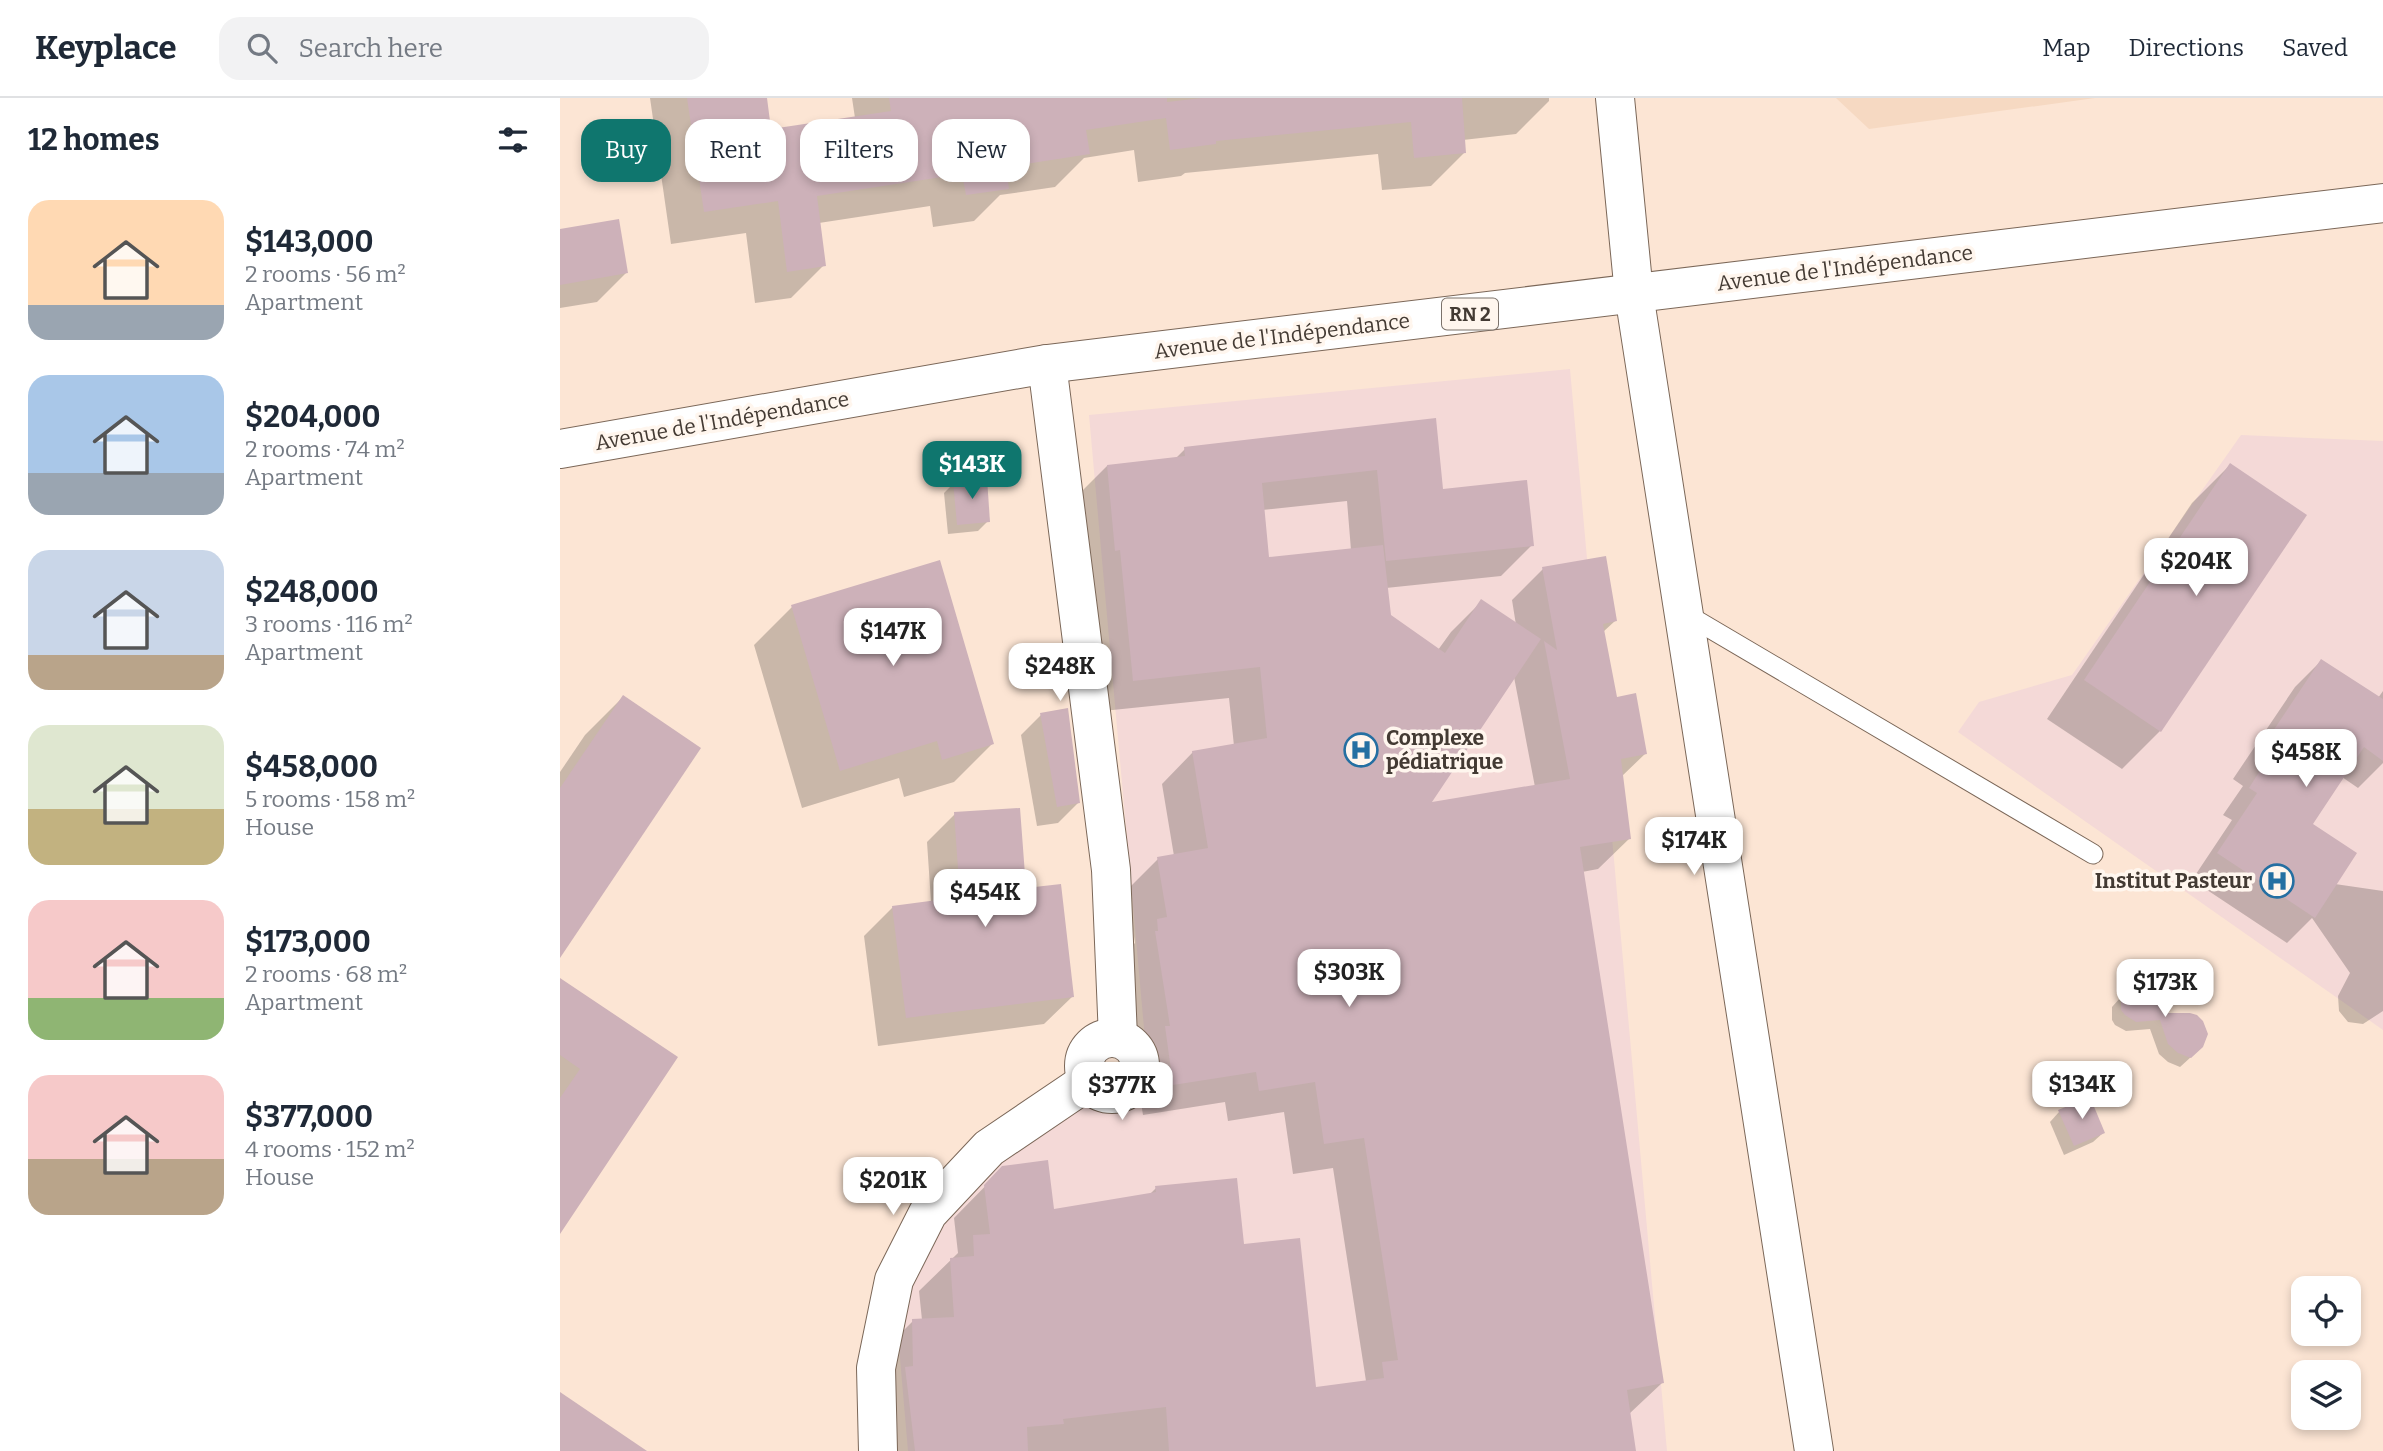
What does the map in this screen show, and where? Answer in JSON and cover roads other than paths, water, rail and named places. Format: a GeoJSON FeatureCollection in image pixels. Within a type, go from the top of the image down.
{"type":"FeatureCollection","features":[{"type":"Feature","properties":{"kind":"street"},"geometry":{"type":"LineString","coordinates":[[1615,98],[1634,294],[1814,1451]]}},
{"type":"Feature","properties":{"kind":"street","name":"Avenue de l'Indépendance"},"geometry":{"type":"LineString","coordinates":[[560,449],[1047,364],[2383,203]]}},
{"type":"Feature","properties":{"kind":"street"},"geometry":{"type":"LineString","coordinates":[[878,1451],[876,1368],[894,1280],[928,1213],[989,1148],[1088,1081],[1085,1059],[1089,1050],[1097,1042],[1118,1038],[1111,870],[1047,364]]}},
{"type":"Feature","properties":{"kind":"lane"},"geometry":{"type":"LineString","coordinates":[[1683,612],[2093,854]]}},
{"type":"Feature","properties":{"kind":"place","name":"Complexe pédiatrique"},"geometry":{"type":"Point","coordinates":[1361,750]}},
{"type":"Feature","properties":{"kind":"place","name":"Institut Pasteur"},"geometry":{"type":"Point","coordinates":[2277,881]}}]}
